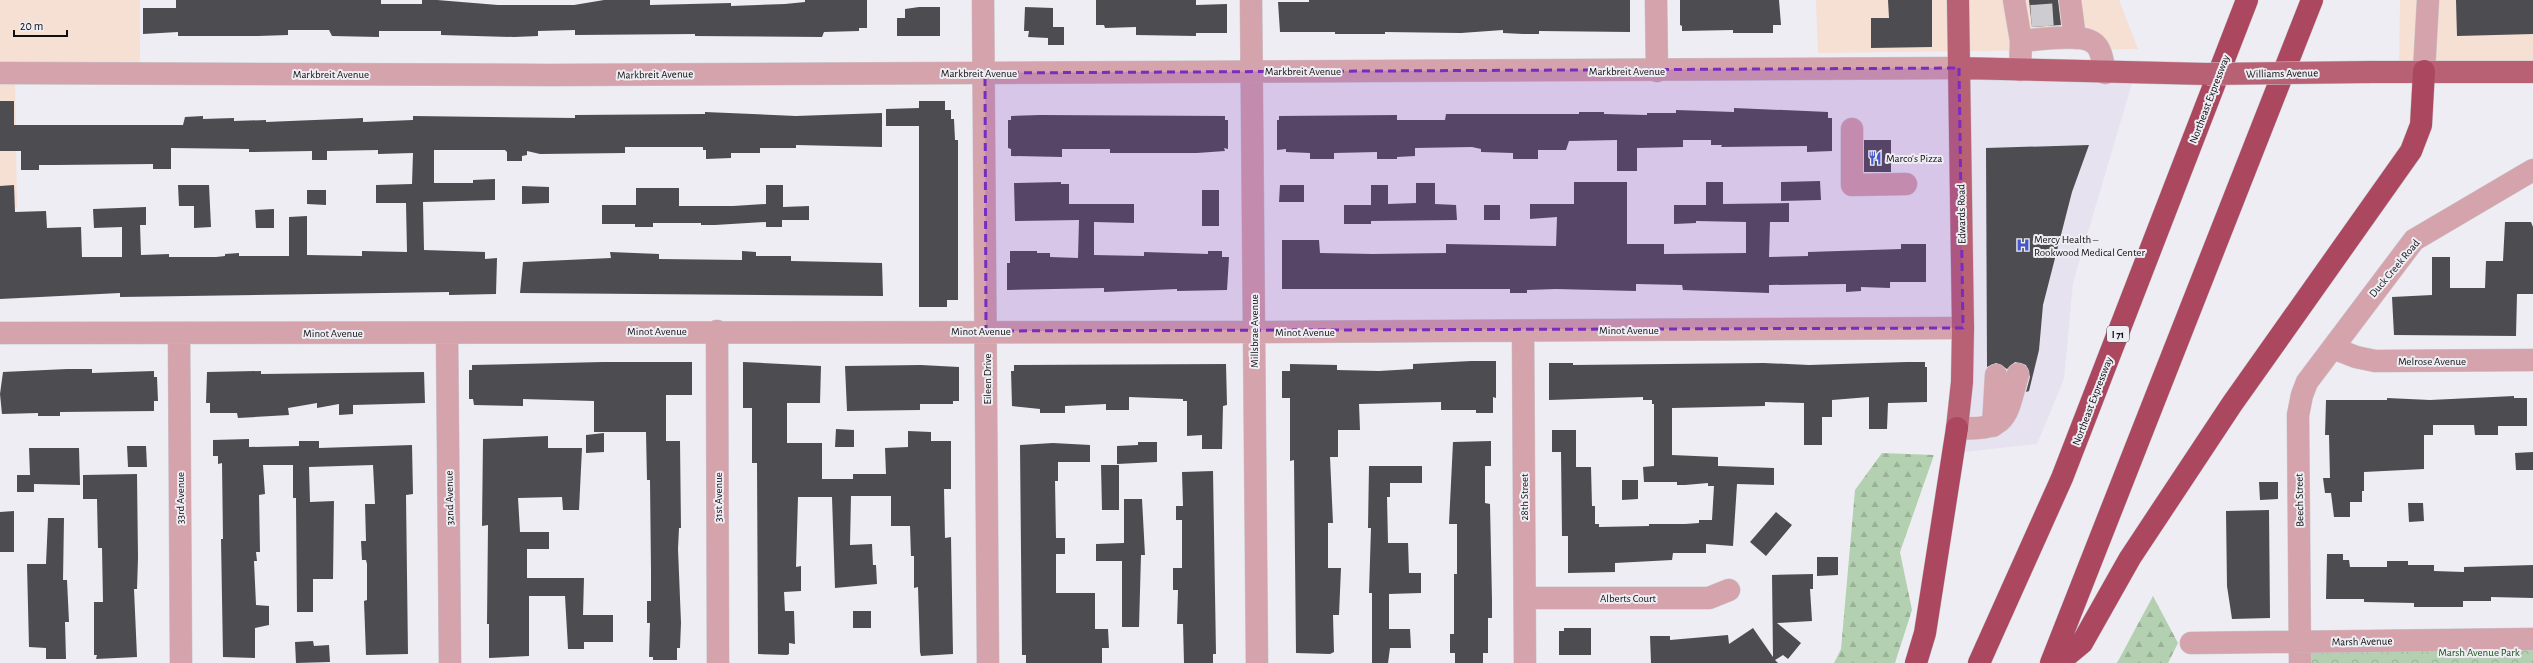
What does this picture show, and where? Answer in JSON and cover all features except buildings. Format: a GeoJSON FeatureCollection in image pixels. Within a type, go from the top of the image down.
{"type":"FeatureCollection","features":[{"type":"Feature","properties":{"kind":"highway","name":"Northeast Expressway"},"geometry":{"type":"LineString","coordinates":[[1979,663],[2062,478],[2247,0]]}},
{"type":"Feature","properties":{"kind":"highway"},"geometry":{"type":"LineString","coordinates":[[2051,663],[2312,0]]}},
{"type":"Feature","properties":{"kind":"highway"},"geometry":{"type":"LineString","coordinates":[[2058,663],[2082,643],[2130,558],[2232,404],[2411,151],[2421,125],[2424,71]]}},
{"type":"Feature","properties":{"kind":"highway"},"geometry":{"type":"LineString","coordinates":[[1916,663],[1925,632],[1957,428]]}},
{"type":"Feature","properties":{"kind":"main road","name":"Edwards Road"},"geometry":{"type":"LineString","coordinates":[[1957,428],[1962,382],[1963,328],[1958,0]]}},
{"type":"Feature","properties":{"kind":"main road","name":"Williams Avenue"},"geometry":{"type":"LineString","coordinates":[[1959,68],[2105,73],[2424,71],[2533,72]]}},
{"type":"Feature","properties":{"kind":"street","name":"Eileen Drive"},"geometry":{"type":"LineString","coordinates":[[983,0],[985,72],[988,663]]}},
{"type":"Feature","properties":{"kind":"street","name":"Millsbrae Avenue"},"geometry":{"type":"LineString","coordinates":[[1251,0],[1257,663]]}},
{"type":"Feature","properties":{"kind":"street"},"geometry":{"type":"LineString","coordinates":[[1656,0],[1657,71]]}},
{"type":"Feature","properties":{"kind":"street"},"geometry":{"type":"LineString","coordinates":[[2424,71],[2428,0]]}},
{"type":"Feature","properties":{"kind":"street"},"geometry":{"type":"LineString","coordinates":[[2067,10],[2075,38]]}},
{"type":"Feature","properties":{"kind":"street"},"geometry":{"type":"LineString","coordinates":[[2020,11],[2020,70]]}},
{"type":"Feature","properties":{"kind":"street"},"geometry":{"type":"LineString","coordinates":[[2021,41],[2083,37],[2095,43],[2099,51],[2105,73]]}},
{"type":"Feature","properties":{"kind":"street","name":"Markbreit Avenue"},"geometry":{"type":"LineString","coordinates":[[0,73],[548,75],[985,72],[1657,71],[1959,68]]}},
{"type":"Feature","properties":{"kind":"street"},"geometry":{"type":"LineString","coordinates":[[1852,130],[1852,185],[1906,184]]}},
{"type":"Feature","properties":{"kind":"street","name":"Duck Creek Road"},"geometry":{"type":"LineString","coordinates":[[2333,348],[2414,240],[2533,170]]}},
{"type":"Feature","properties":{"kind":"street","name":"Minot Avenue"},"geometry":{"type":"LineString","coordinates":[[0,333],[1523,331],[1963,328]]}},
{"type":"Feature","properties":{"kind":"street","name":"31st Avenue"},"geometry":{"type":"LineString","coordinates":[[717,331],[718,663]]}},
{"type":"Feature","properties":{"kind":"street","name":"28th Street"},"geometry":{"type":"LineString","coordinates":[[1523,331],[1525,663]]}},
{"type":"Feature","properties":{"kind":"street","name":"33rd Avenue"},"geometry":{"type":"LineString","coordinates":[[179,333],[182,663]]}},
{"type":"Feature","properties":{"kind":"street","name":"32nd Avenue"},"geometry":{"type":"LineString","coordinates":[[447,333],[450,663]]}},
{"type":"Feature","properties":{"kind":"street","name":"Melrose Avenue"},"geometry":{"type":"LineString","coordinates":[[2333,348],[2356,357],[2375,361],[2533,360]]}},
{"type":"Feature","properties":{"kind":"street","name":"Beech Street"},"geometry":{"type":"LineString","coordinates":[[2300,652],[2298,415],[2302,395],[2307,382],[2333,348]]}},
{"type":"Feature","properties":{"kind":"street"},"geometry":{"type":"LineString","coordinates":[[1957,428],[1982,430],[1992,426],[2007,414],[2018,374]]}},
{"type":"Feature","properties":{"kind":"street"},"geometry":{"type":"LineString","coordinates":[[1992,426],[1996,375]]}},
{"type":"Feature","properties":{"kind":"street","name":"Alberts Court"},"geometry":{"type":"LineString","coordinates":[[1525,598],[1709,598],[1729,590]]}},
{"type":"Feature","properties":{"kind":"street","name":"Marsh Avenue"},"geometry":{"type":"LineString","coordinates":[[2191,643],[2300,652],[2533,639]]}},
{"type":"Feature","properties":{"kind":"highlighted area"},"geometry":{"type":"Polygon","coordinates":[[[1959,68],[1963,328],[986,331],[985,73],[1959,68]]]}},
{"type":"Feature","properties":{"kind":"shaded area"},"geometry":{"type":"Polygon","coordinates":[[[0,0],[140,0],[140,73],[15,73],[17,208],[0,208],[0,0]]]}},
{"type":"Feature","properties":{"kind":"shaded area"},"geometry":{"type":"Polygon","coordinates":[[[1816,0],[2119,0],[2138,49],[1818,53],[1816,0]]]}},
{"type":"Feature","properties":{"kind":"shaded area"},"geometry":{"type":"Polygon","coordinates":[[[2400,0],[2533,0],[2533,72],[2399,72],[2400,0]]]}},
{"type":"Feature","properties":{"kind":"shaded area","name":"Mercy Health – Rookwood Medical Center"},"geometry":{"type":"Polygon","coordinates":[[[1959,68],[2135,73],[2073,283],[2064,379],[2037,444],[1965,452],[1957,428],[1959,68]]]}},
{"type":"Feature","properties":{"kind":"green space"},"geometry":{"type":"Polygon","coordinates":[[[1882,453],[1934,455],[1900,552],[1912,610],[1895,663],[1834,663],[1841,649],[1855,490],[1882,453]]]}},
{"type":"Feature","properties":{"kind":"green space"},"geometry":{"type":"Polygon","coordinates":[[[2153,596],[2178,643],[2168,663],[2117,663],[2153,596]]]}},
{"type":"Feature","properties":{"kind":"green space","name":"Marsh Avenue Park"},"geometry":{"type":"Polygon","coordinates":[[[2533,639],[2533,663],[2300,663],[2300,642],[2533,639]]]}},
{"type":"Feature","properties":{"kind":"tunnel"},"geometry":{"type":"LineString","coordinates":[[2031,16],[2060,14]]}},
{"type":"Feature","properties":{"kind":"place","name":"Marco's Pizza"},"geometry":{"type":"Point","coordinates":[1875,158]}},
{"type":"Feature","properties":{"kind":"place","name":"Mercy Health – Rookwood Medical Center"},"geometry":{"type":"Point","coordinates":[2023,245]}}]}
